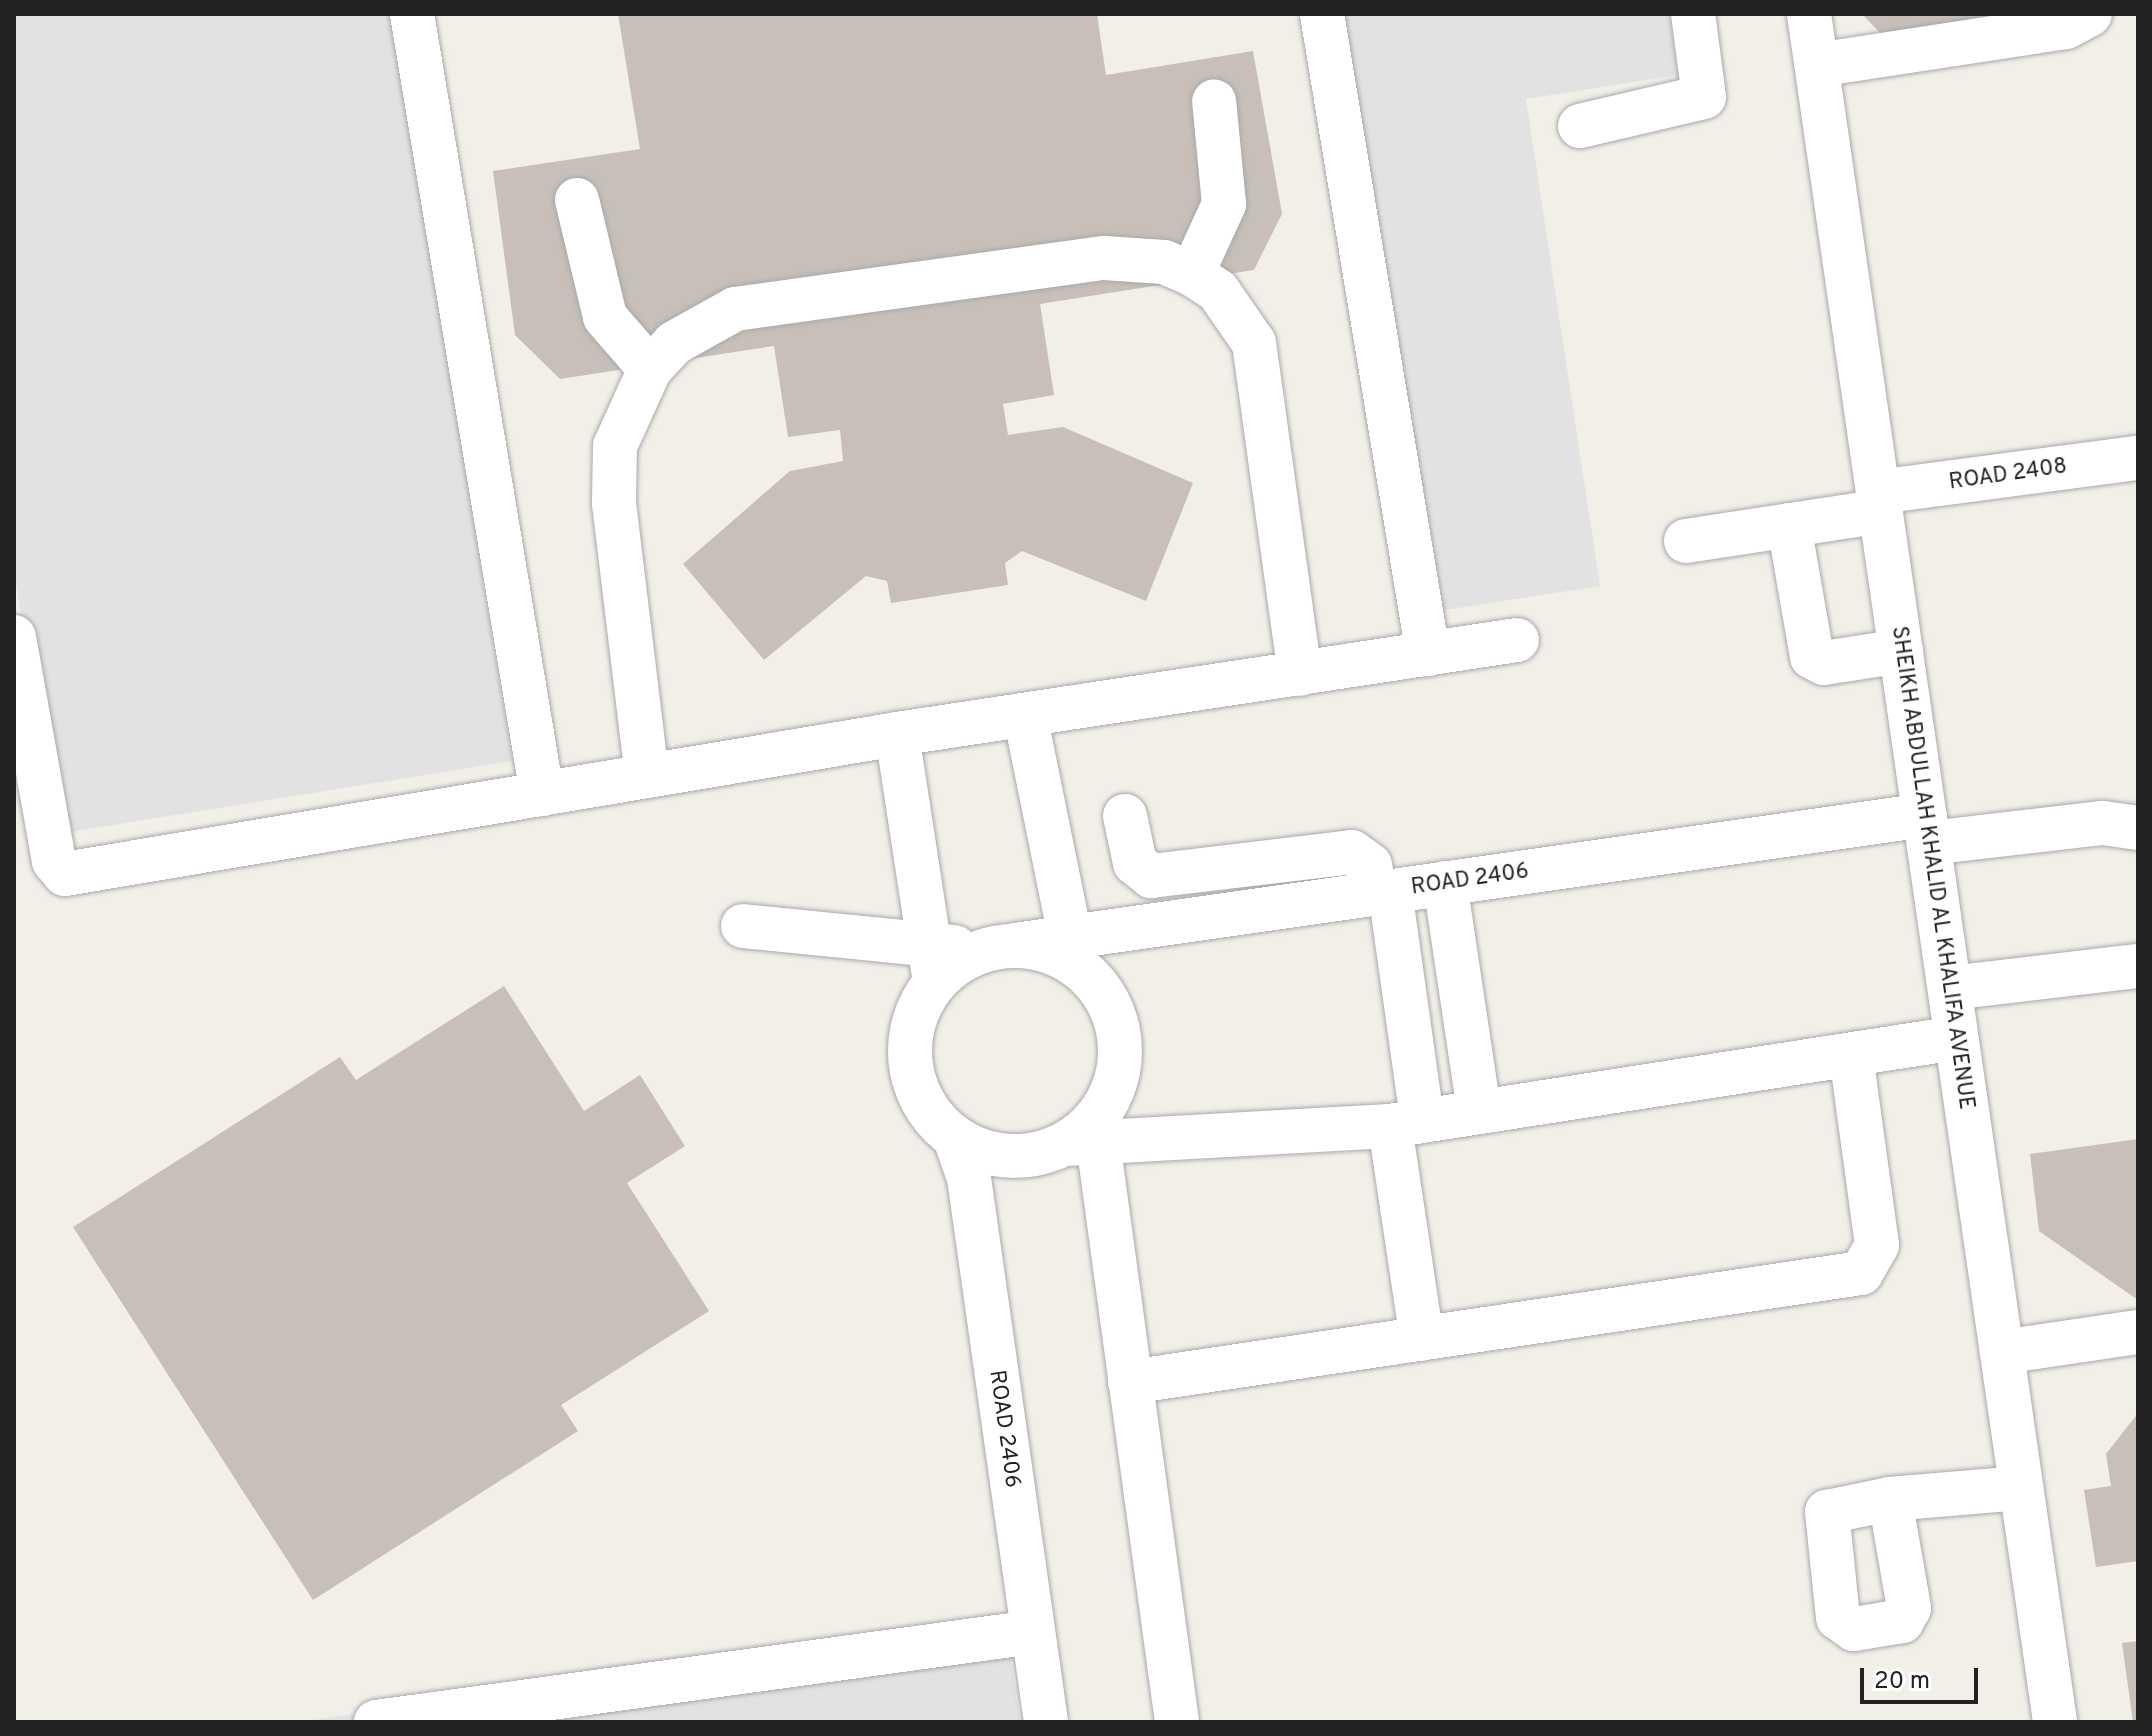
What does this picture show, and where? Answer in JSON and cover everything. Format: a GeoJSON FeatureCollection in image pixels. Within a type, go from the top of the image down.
{"type":"FeatureCollection","features":[{"type":"Feature","properties":{"kind":"street"},"geometry":{"type":"LineString","coordinates":[[412,14],[542,794]]}},
{"type":"Feature","properties":{"kind":"street"},"geometry":{"type":"LineString","coordinates":[[1322,14],[1428,654]]}},
{"type":"Feature","properties":{"kind":"street"},"geometry":{"type":"LineString","coordinates":[[1580,126],[1704,97],[1693,14]]}},
{"type":"Feature","properties":{"kind":"street","name":"SHEIKH ABDULLAH KHALID AL KHALIFA AVENUE"},"geometry":{"type":"LineString","coordinates":[[1809,14],[2055,1722]]}},
{"type":"Feature","properties":{"kind":"street"},"geometry":{"type":"LineString","coordinates":[[1817,65],[2066,27],[2090,14]]}},
{"type":"Feature","properties":{"kind":"street"},"geometry":{"type":"LineString","coordinates":[[1192,274],[1224,204],[1214,101]]}},
{"type":"Feature","properties":{"kind":"street"},"geometry":{"type":"LineString","coordinates":[[577,200],[605,317],[650,369]]}},
{"type":"Feature","properties":{"kind":"street"},"geometry":{"type":"LineString","coordinates":[[647,776],[612,474],[622,419],[650,369],[674,343],[735,309],[1104,258],[1149,259],[1192,274],[1228,303],[1254,343],[1300,674]]}},
{"type":"Feature","properties":{"kind":"street","name":"ROAD 2408"},"geometry":{"type":"LineString","coordinates":[[1686,541],[1789,525],[1880,502],[2138,458]]}},
{"type":"Feature","properties":{"kind":"street"},"geometry":{"type":"LineString","coordinates":[[1789,525],[1812,657],[1824,663],[1901,651]]}},
{"type":"Feature","properties":{"kind":"street"},"geometry":{"type":"LineString","coordinates":[[14,637],[54,861],[65,874],[897,734],[1517,640]]}},
{"type":"Feature","properties":{"kind":"street"},"geometry":{"type":"LineString","coordinates":[[1025,715],[1073,951],[1098,984],[1121,1038],[1112,1095],[1087,1134],[1130,1382],[1177,1722]]}},
{"type":"Feature","properties":{"kind":"street"},"geometry":{"type":"LineString","coordinates":[[897,734],[932,963],[916,1012],[909,1047],[914,1082],[929,1113],[955,1138],[1010,1157],[1087,1134],[1406,1123],[1956,1038]]}},
{"type":"Feature","properties":{"kind":"street"},"geometry":{"type":"LineString","coordinates":[[1125,816],[1135,863],[1151,876],[1352,852],[1370,865],[1383,892],[1406,1123],[1422,1339]]}},
{"type":"Feature","properties":{"kind":"street","name":"ROAD 2406"},"geometry":{"type":"LineString","coordinates":[[1073,951],[1267,908],[1445,883],[1927,829],[2103,823],[2138,828]]}},
{"type":"Feature","properties":{"kind":"street"},"geometry":{"type":"LineString","coordinates":[[1261,864],[1267,908]]}},
{"type":"Feature","properties":{"kind":"street"},"geometry":{"type":"LineString","coordinates":[[1445,883],[1479,1111]]}},
{"type":"Feature","properties":{"kind":"street"},"geometry":{"type":"LineString","coordinates":[[743,926],[932,963],[1000,948],[1073,951]]}},
{"type":"Feature","properties":{"kind":"street"},"geometry":{"type":"LineString","coordinates":[[1950,988],[2138,966]]}},
{"type":"Feature","properties":{"kind":"street"},"geometry":{"type":"LineString","coordinates":[[1130,1382],[1861,1273],[1877,1245],[1851,1056]]}},
{"type":"Feature","properties":{"kind":"street","name":"ROAD 2406"},"geometry":{"type":"LineString","coordinates":[[955,1138],[969,1178],[1046,1722]]}},
{"type":"Feature","properties":{"kind":"street"},"geometry":{"type":"LineString","coordinates":[[2002,1352],[2138,1332]]}},
{"type":"Feature","properties":{"kind":"street"},"geometry":{"type":"LineString","coordinates":[[1890,1499],[2021,1488]]}},
{"type":"Feature","properties":{"kind":"street"},"geometry":{"type":"LineString","coordinates":[[376,1722],[1033,1632]]}},
{"type":"Feature","properties":{"kind":"shaded area"},"geometry":{"type":"Polygon","coordinates":[[[14,14],[392,14],[512,761],[57,834],[14,572],[14,14]]]}},
{"type":"Feature","properties":{"kind":"shaded area"},"geometry":{"type":"Polygon","coordinates":[[[1325,14],[1669,14],[1679,75],[1526,99],[1600,586],[1418,614],[1325,14]]]}},
{"type":"Feature","properties":{"kind":"shaded area"},"geometry":{"type":"Polygon","coordinates":[[[1005,1621],[1020,1722],[299,1722],[1005,1621]]]}},
{"type":"Feature","properties":{"kind":"building"},"geometry":{"type":"Polygon","coordinates":[[[618,14],[1097,14],[1106,75],[1253,51],[1282,214],[1254,270],[1040,304],[1054,395],[1003,404],[1008,435],[1063,427],[1193,483],[1146,601],[1022,551],[1005,563],[1008,585],[891,603],[887,581],[866,576],[764,660],[683,564],[790,471],[843,461],[840,430],[788,437],[774,346],[560,379],[515,335],[493,171],[640,149],[618,14]]]}},
{"type":"Feature","properties":{"kind":"building"},"geometry":{"type":"Polygon","coordinates":[[[1862,14],[2060,14],[1889,42],[1862,14]]]}},
{"type":"Feature","properties":{"kind":"building"},"geometry":{"type":"Polygon","coordinates":[[[504,986],[584,1111],[640,1075],[685,1146],[627,1183],[709,1311],[561,1405],[578,1431],[313,1600],[73,1227],[340,1057],[356,1080],[504,986]]]}},
{"type":"Feature","properties":{"kind":"building"},"geometry":{"type":"Polygon","coordinates":[[[2138,1139],[2138,1298],[2135,1298],[2039,1231],[2030,1154],[2138,1139]]]}},
{"type":"Feature","properties":{"kind":"building"},"geometry":{"type":"Polygon","coordinates":[[[2138,1413],[2138,1561],[2096,1567],[2084,1490],[2111,1486],[2106,1454],[2138,1413]]]}},
{"type":"Feature","properties":{"kind":"building"},"geometry":{"type":"Polygon","coordinates":[[[2138,1641],[2138,1722],[2133,1722],[2122,1643],[2138,1641]]]}}]}
